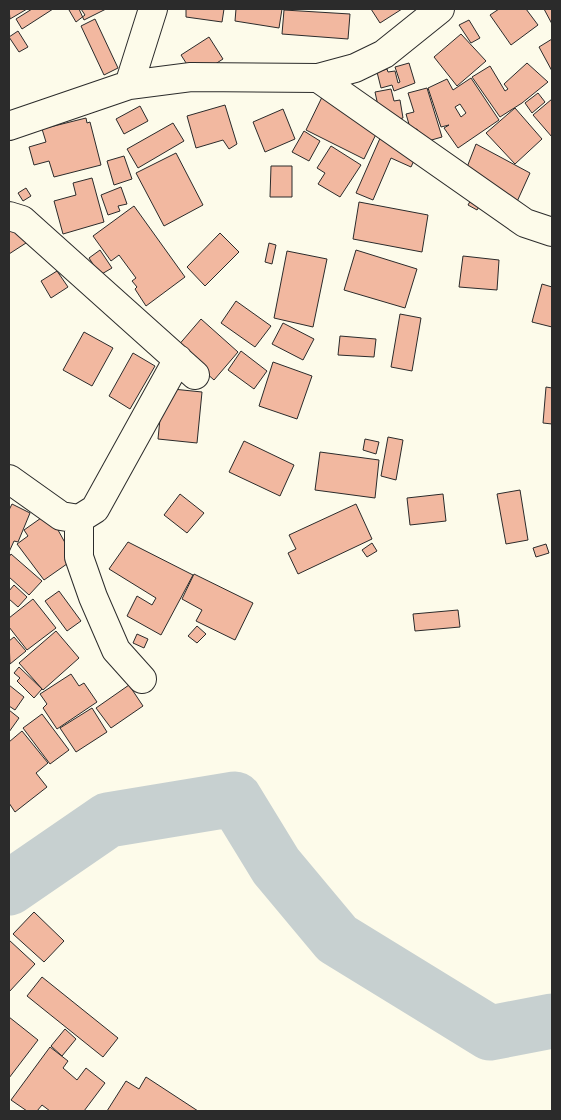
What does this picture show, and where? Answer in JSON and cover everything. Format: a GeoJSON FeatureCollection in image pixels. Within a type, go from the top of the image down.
{"type":"FeatureCollection","features":[{"type":"Feature","properties":{"kind":"street"},"geometry":{"type":"LineString","coordinates":[[129,86],[153,9]]}},
{"type":"Feature","properties":{"kind":"street"},"geometry":{"type":"LineString","coordinates":[[9,126],[129,86],[191,77],[318,78],[355,68],[384,54],[440,9]]}},
{"type":"Feature","properties":{"kind":"street"},"geometry":{"type":"LineString","coordinates":[[318,78],[525,223],[552,232]]}},
{"type":"Feature","properties":{"kind":"street"},"geometry":{"type":"LineString","coordinates":[[9,216],[22,220],[186,367],[95,509],[79,519],[61,516],[9,479]]}},
{"type":"Feature","properties":{"kind":"street"},"geometry":{"type":"LineString","coordinates":[[79,519],[79,557],[93,597],[116,650],[142,680]]}},
{"type":"Feature","properties":{"kind":"building"},"geometry":{"type":"Polygon","coordinates":[[[9,9],[27,9],[10,19],[9,9]]]}},
{"type":"Feature","properties":{"kind":"building"},"geometry":{"type":"Polygon","coordinates":[[[32,9],[53,9],[22,29],[16,19],[32,9]]]}},
{"type":"Feature","properties":{"kind":"building"},"geometry":{"type":"Polygon","coordinates":[[[79,9],[106,9],[84,20],[79,9]]]}},
{"type":"Feature","properties":{"kind":"building"},"geometry":{"type":"Polygon","coordinates":[[[81,9],[85,15],[76,22],[69,10],[81,9]]]}},
{"type":"Feature","properties":{"kind":"building"},"geometry":{"type":"Polygon","coordinates":[[[186,9],[224,9],[222,22],[186,17],[186,9]]]}},
{"type":"Feature","properties":{"kind":"building"},"geometry":{"type":"Polygon","coordinates":[[[236,9],[282,9],[279,28],[235,21],[236,9]]]}},
{"type":"Feature","properties":{"kind":"building"},"geometry":{"type":"Polygon","coordinates":[[[371,9],[402,9],[380,23],[371,9]]]}},
{"type":"Feature","properties":{"kind":"building"},"geometry":{"type":"Polygon","coordinates":[[[499,9],[526,9],[538,25],[511,45],[490,15],[499,9]]]}},
{"type":"Feature","properties":{"kind":"building"},"geometry":{"type":"Polygon","coordinates":[[[544,9],[552,9],[552,24],[544,9]]]}},
{"type":"Feature","properties":{"kind":"building"},"geometry":{"type":"Polygon","coordinates":[[[284,10],[350,14],[348,39],[282,34],[284,10]]]}},
{"type":"Feature","properties":{"kind":"building"},"geometry":{"type":"Polygon","coordinates":[[[95,19],[118,68],[104,75],[81,26],[95,19]]]}},
{"type":"Feature","properties":{"kind":"building"},"geometry":{"type":"Polygon","coordinates":[[[469,20],[480,38],[471,43],[459,25],[469,20]]]}},
{"type":"Feature","properties":{"kind":"building"},"geometry":{"type":"Polygon","coordinates":[[[18,31],[28,47],[19,52],[9,37],[18,31]]]}},
{"type":"Feature","properties":{"kind":"building"},"geometry":{"type":"Polygon","coordinates":[[[461,34],[486,61],[457,86],[434,57],[461,34]]]}},
{"type":"Feature","properties":{"kind":"building"},"geometry":{"type":"Polygon","coordinates":[[[209,37],[223,59],[195,77],[181,55],[209,37]]]}},
{"type":"Feature","properties":{"kind":"building"},"geometry":{"type":"Polygon","coordinates":[[[552,39],[552,71],[539,47],[552,39]]]}},
{"type":"Feature","properties":{"kind":"building"},"geometry":{"type":"Polygon","coordinates":[[[409,63],[415,83],[394,91],[392,85],[381,88],[377,72],[387,69],[388,72],[395,71],[398,83],[400,82],[395,67],[409,63]]]}},
{"type":"Feature","properties":{"kind":"building"},"geometry":{"type":"Polygon","coordinates":[[[527,63],[548,82],[522,103],[500,117],[472,77],[490,66],[505,91],[508,89],[504,84],[527,63]]]}},
{"type":"Feature","properties":{"kind":"building"},"geometry":{"type":"Polygon","coordinates":[[[471,78],[499,120],[458,148],[444,128],[449,125],[441,127],[428,88],[447,79],[453,90],[471,78]],[[460,104],[455,107],[461,117],[466,113],[460,104]]]}},
{"type":"Feature","properties":{"kind":"building"},"geometry":{"type":"Polygon","coordinates":[[[427,88],[442,137],[421,143],[417,129],[411,131],[406,114],[414,112],[408,93],[427,88]]]}},
{"type":"Feature","properties":{"kind":"building"},"geometry":{"type":"Polygon","coordinates":[[[391,89],[394,101],[400,100],[403,118],[386,122],[380,115],[375,92],[391,89]]]}},
{"type":"Feature","properties":{"kind":"building"},"geometry":{"type":"Polygon","coordinates":[[[324,93],[379,128],[364,159],[306,130],[324,93]]]}},
{"type":"Feature","properties":{"kind":"building"},"geometry":{"type":"Polygon","coordinates":[[[538,93],[545,102],[532,113],[525,103],[538,93]]]}},
{"type":"Feature","properties":{"kind":"building"},"geometry":{"type":"Polygon","coordinates":[[[552,99],[552,137],[533,115],[552,99]]]}},
{"type":"Feature","properties":{"kind":"building"},"geometry":{"type":"Polygon","coordinates":[[[225,105],[237,144],[229,149],[223,140],[196,148],[187,116],[225,105]]]}},
{"type":"Feature","properties":{"kind":"building"},"geometry":{"type":"Polygon","coordinates":[[[140,106],[148,121],[124,134],[116,119],[140,106]]]}},
{"type":"Feature","properties":{"kind":"building"},"geometry":{"type":"Polygon","coordinates":[[[515,108],[542,139],[515,164],[486,133],[515,108]]]}},
{"type":"Feature","properties":{"kind":"building"},"geometry":{"type":"Polygon","coordinates":[[[283,109],[295,139],[265,152],[253,122],[283,109]]]}},
{"type":"Feature","properties":{"kind":"building"},"geometry":{"type":"Polygon","coordinates":[[[86,118],[87,123],[90,122],[101,165],[54,177],[49,161],[34,165],[29,147],[46,142],[42,129],[86,118]]]}},
{"type":"Feature","properties":{"kind":"building"},"geometry":{"type":"Polygon","coordinates":[[[173,123],[184,141],[138,168],[127,149],[173,123]]]}},
{"type":"Feature","properties":{"kind":"building"},"geometry":{"type":"Polygon","coordinates":[[[304,131],[320,141],[309,161],[292,152],[304,131]]]}},
{"type":"Feature","properties":{"kind":"building"},"geometry":{"type":"Polygon","coordinates":[[[381,136],[418,152],[411,167],[391,158],[373,200],[356,193],[381,136]]]}},
{"type":"Feature","properties":{"kind":"building"},"geometry":{"type":"Polygon","coordinates":[[[476,144],[530,173],[515,206],[464,175],[476,144]]]}},
{"type":"Feature","properties":{"kind":"building"},"geometry":{"type":"Polygon","coordinates":[[[331,146],[361,165],[340,197],[318,184],[325,173],[317,168],[331,146]]]}},
{"type":"Feature","properties":{"kind":"building"},"geometry":{"type":"Polygon","coordinates":[[[176,153],[203,205],[164,226],[136,173],[176,153]]]}},
{"type":"Feature","properties":{"kind":"building"},"geometry":{"type":"Polygon","coordinates":[[[124,156],[132,179],[114,185],[107,161],[124,156]]]}},
{"type":"Feature","properties":{"kind":"building"},"geometry":{"type":"Polygon","coordinates":[[[271,166],[292,166],[292,197],[270,197],[271,166]]]}},
{"type":"Feature","properties":{"kind":"building"},"geometry":{"type":"Polygon","coordinates":[[[92,178],[104,222],[63,234],[54,201],[76,195],[73,183],[92,178]]]}},
{"type":"Feature","properties":{"kind":"building"},"geometry":{"type":"Polygon","coordinates":[[[121,187],[127,204],[118,206],[120,211],[108,215],[101,195],[121,187]]]}},
{"type":"Feature","properties":{"kind":"building"},"geometry":{"type":"Polygon","coordinates":[[[26,188],[31,196],[23,201],[18,193],[26,188]]]}},
{"type":"Feature","properties":{"kind":"building"},"geometry":{"type":"Polygon","coordinates":[[[473,196],[482,202],[477,210],[468,205],[473,196]]]}},
{"type":"Feature","properties":{"kind":"building"},"geometry":{"type":"Polygon","coordinates":[[[359,202],[428,215],[422,252],[353,239],[359,202]]]}},
{"type":"Feature","properties":{"kind":"building"},"geometry":{"type":"Polygon","coordinates":[[[134,206],[185,277],[146,306],[132,281],[136,278],[119,255],[111,261],[93,236],[134,206]]]}},
{"type":"Feature","properties":{"kind":"building"},"geometry":{"type":"Polygon","coordinates":[[[16,228],[26,243],[9,254],[9,232],[16,228]]]}},
{"type":"Feature","properties":{"kind":"building"},"geometry":{"type":"Polygon","coordinates":[[[220,233],[239,252],[205,286],[187,267],[220,233]]]}},
{"type":"Feature","properties":{"kind":"building"},"geometry":{"type":"Polygon","coordinates":[[[269,243],[276,245],[272,264],[265,262],[269,243]]]}},
{"type":"Feature","properties":{"kind":"building"},"geometry":{"type":"Polygon","coordinates":[[[100,250],[112,268],[100,275],[89,258],[100,250]]]}},
{"type":"Feature","properties":{"kind":"building"},"geometry":{"type":"Polygon","coordinates":[[[356,250],[417,269],[405,308],[344,290],[356,250]]]}},
{"type":"Feature","properties":{"kind":"building"},"geometry":{"type":"Polygon","coordinates":[[[287,251],[327,259],[313,327],[274,318],[287,251]]]}},
{"type":"Feature","properties":{"kind":"building"},"geometry":{"type":"Polygon","coordinates":[[[463,256],[499,260],[497,290],[459,287],[463,256]]]}},
{"type":"Feature","properties":{"kind":"building"},"geometry":{"type":"Polygon","coordinates":[[[57,271],[68,287],[51,298],[41,281],[57,271]]]}},
{"type":"Feature","properties":{"kind":"building"},"geometry":{"type":"Polygon","coordinates":[[[542,284],[552,287],[552,327],[532,322],[542,284]]]}},
{"type":"Feature","properties":{"kind":"building"},"geometry":{"type":"Polygon","coordinates":[[[236,301],[271,326],[255,347],[221,323],[236,301]]]}},
{"type":"Feature","properties":{"kind":"building"},"geometry":{"type":"Polygon","coordinates":[[[400,314],[421,318],[412,371],[391,367],[400,314]]]}},
{"type":"Feature","properties":{"kind":"building"},"geometry":{"type":"Polygon","coordinates":[[[201,319],[238,352],[214,380],[177,347],[201,319]]]}},
{"type":"Feature","properties":{"kind":"building"},"geometry":{"type":"Polygon","coordinates":[[[283,323],[314,339],[303,360],[272,344],[283,323]]]}},
{"type":"Feature","properties":{"kind":"building"},"geometry":{"type":"Polygon","coordinates":[[[84,332],[113,348],[92,386],[63,370],[84,332]]]}},
{"type":"Feature","properties":{"kind":"building"},"geometry":{"type":"Polygon","coordinates":[[[340,336],[376,339],[374,357],[338,355],[340,336]]]}},
{"type":"Feature","properties":{"kind":"building"},"geometry":{"type":"Polygon","coordinates":[[[241,351],[267,371],[254,389],[228,370],[241,351]]]}},
{"type":"Feature","properties":{"kind":"building"},"geometry":{"type":"Polygon","coordinates":[[[133,353],[155,366],[130,409],[109,396],[133,353]]]}},
{"type":"Feature","properties":{"kind":"building"},"geometry":{"type":"Polygon","coordinates":[[[273,362],[312,376],[297,419],[259,406],[273,362]]]}},
{"type":"Feature","properties":{"kind":"building"},"geometry":{"type":"Polygon","coordinates":[[[546,387],[552,388],[552,424],[543,423],[546,387]]]}},
{"type":"Feature","properties":{"kind":"building"},"geometry":{"type":"Polygon","coordinates":[[[163,388],[202,392],[197,443],[158,439],[163,388]]]}},
{"type":"Feature","properties":{"kind":"building"},"geometry":{"type":"Polygon","coordinates":[[[388,437],[403,440],[396,480],[381,476],[388,437]]]}},
{"type":"Feature","properties":{"kind":"building"},"geometry":{"type":"Polygon","coordinates":[[[365,439],[379,442],[376,454],[363,450],[365,439]]]}},
{"type":"Feature","properties":{"kind":"building"},"geometry":{"type":"Polygon","coordinates":[[[244,441],[294,465],[280,496],[229,472],[244,441]]]}},
{"type":"Feature","properties":{"kind":"building"},"geometry":{"type":"Polygon","coordinates":[[[320,452],[379,460],[375,498],[315,490],[320,452]]]}},
{"type":"Feature","properties":{"kind":"building"},"geometry":{"type":"Polygon","coordinates":[[[520,490],[528,540],[506,544],[497,494],[520,490]]]}},
{"type":"Feature","properties":{"kind":"building"},"geometry":{"type":"Polygon","coordinates":[[[180,494],[204,513],[187,533],[164,515],[180,494]]]}},
{"type":"Feature","properties":{"kind":"building"},"geometry":{"type":"Polygon","coordinates":[[[443,494],[446,521],[410,525],[407,498],[443,494]]]}},
{"type":"Feature","properties":{"kind":"building"},"geometry":{"type":"Polygon","coordinates":[[[12,504],[30,513],[18,542],[14,541],[9,552],[9,510],[12,504]]]}},
{"type":"Feature","properties":{"kind":"building"},"geometry":{"type":"Polygon","coordinates":[[[356,504],[372,539],[298,574],[288,553],[296,549],[289,535],[356,504]]]}},
{"type":"Feature","properties":{"kind":"building"},"geometry":{"type":"Polygon","coordinates":[[[51,511],[63,527],[58,530],[74,559],[44,580],[17,544],[28,536],[24,530],[51,511]]]}},
{"type":"Feature","properties":{"kind":"building"},"geometry":{"type":"Polygon","coordinates":[[[128,542],[193,575],[161,635],[127,616],[137,596],[152,605],[156,598],[109,569],[128,542]]]}},
{"type":"Feature","properties":{"kind":"building"},"geometry":{"type":"Polygon","coordinates":[[[372,543],[377,551],[367,557],[362,550],[372,543]]]}},
{"type":"Feature","properties":{"kind":"building"},"geometry":{"type":"Polygon","coordinates":[[[546,544],[549,553],[536,557],[533,548],[546,544]]]}},
{"type":"Feature","properties":{"kind":"building"},"geometry":{"type":"Polygon","coordinates":[[[11,554],[42,581],[29,595],[9,577],[9,557],[11,554]]]}},
{"type":"Feature","properties":{"kind":"building"},"geometry":{"type":"Polygon","coordinates":[[[194,574],[253,603],[235,640],[196,621],[202,610],[182,599],[194,574]]]}},
{"type":"Feature","properties":{"kind":"building"},"geometry":{"type":"Polygon","coordinates":[[[14,585],[27,597],[18,607],[9,599],[9,591],[14,585]]]}},
{"type":"Feature","properties":{"kind":"building"},"geometry":{"type":"Polygon","coordinates":[[[59,591],[81,621],[67,631],[45,601],[59,591]]]}},
{"type":"Feature","properties":{"kind":"building"},"geometry":{"type":"Polygon","coordinates":[[[33,599],[56,628],[27,650],[9,627],[9,618],[33,599]]]}},
{"type":"Feature","properties":{"kind":"building"},"geometry":{"type":"Polygon","coordinates":[[[458,610],[460,627],[415,631],[413,614],[458,610]]]}},
{"type":"Feature","properties":{"kind":"building"},"geometry":{"type":"Polygon","coordinates":[[[197,626],[206,634],[197,643],[188,636],[197,626]]]}},
{"type":"Feature","properties":{"kind":"building"},"geometry":{"type":"Polygon","coordinates":[[[56,631],[79,658],[43,690],[19,663],[56,631]]]}},
{"type":"Feature","properties":{"kind":"building"},"geometry":{"type":"Polygon","coordinates":[[[137,634],[148,639],[144,648],[133,643],[137,634]]]}},
{"type":"Feature","properties":{"kind":"building"},"geometry":{"type":"Polygon","coordinates":[[[14,637],[26,651],[10,664],[9,641],[14,637]]]}},
{"type":"Feature","properties":{"kind":"building"},"geometry":{"type":"Polygon","coordinates":[[[19,667],[42,689],[34,698],[17,681],[20,678],[14,673],[19,667]]]}},
{"type":"Feature","properties":{"kind":"building"},"geometry":{"type":"Polygon","coordinates":[[[71,674],[79,686],[84,683],[97,702],[57,729],[43,708],[47,704],[40,694],[71,674]]]}},
{"type":"Feature","properties":{"kind":"building"},"geometry":{"type":"Polygon","coordinates":[[[9,685],[24,697],[15,710],[9,706],[9,685]]]}},
{"type":"Feature","properties":{"kind":"building"},"geometry":{"type":"Polygon","coordinates":[[[129,685],[143,706],[111,728],[96,708],[129,685]]]}},
{"type":"Feature","properties":{"kind":"building"},"geometry":{"type":"Polygon","coordinates":[[[92,708],[107,732],[76,752],[60,728],[92,708]]]}},
{"type":"Feature","properties":{"kind":"building"},"geometry":{"type":"Polygon","coordinates":[[[9,710],[19,718],[9,732],[9,710]]]}},
{"type":"Feature","properties":{"kind":"building"},"geometry":{"type":"Polygon","coordinates":[[[42,714],[69,750],[50,764],[23,728],[42,714]]]}},
{"type":"Feature","properties":{"kind":"building"},"geometry":{"type":"Polygon","coordinates":[[[22,731],[48,763],[36,773],[47,787],[15,812],[9,803],[9,742],[22,731]]]}},
{"type":"Feature","properties":{"kind":"building"},"geometry":{"type":"Polygon","coordinates":[[[34,912],[64,941],[44,962],[13,934],[34,912]]]}},
{"type":"Feature","properties":{"kind":"building"},"geometry":{"type":"Polygon","coordinates":[[[9,940],[35,964],[9,992],[9,940]]]}},
{"type":"Feature","properties":{"kind":"building"},"geometry":{"type":"Polygon","coordinates":[[[42,977],[118,1038],[103,1057],[27,996],[42,977]]]}},
{"type":"Feature","properties":{"kind":"building"},"geometry":{"type":"Polygon","coordinates":[[[9,1017],[38,1040],[9,1078],[9,1017]]]}},
{"type":"Feature","properties":{"kind":"building"},"geometry":{"type":"Polygon","coordinates":[[[65,1029],[76,1039],[62,1056],[51,1046],[65,1029]]]}},
{"type":"Feature","properties":{"kind":"building"},"geometry":{"type":"Polygon","coordinates":[[[50,1047],[68,1061],[63,1068],[77,1080],[86,1068],[105,1083],[84,1111],[50,1111],[42,1105],[37,1111],[27,1111],[11,1100],[50,1047]]]}},
{"type":"Feature","properties":{"kind":"building"},"geometry":{"type":"Polygon","coordinates":[[[146,1077],[198,1111],[107,1111],[126,1081],[139,1089],[146,1077]]]}},
{"type":"Feature","properties":{"kind":"waterway"},"geometry":{"type":"LineString","coordinates":[[9,888],[108,820],[235,799],[276,866],[337,939],[490,1033],[552,1021]]}}]}
